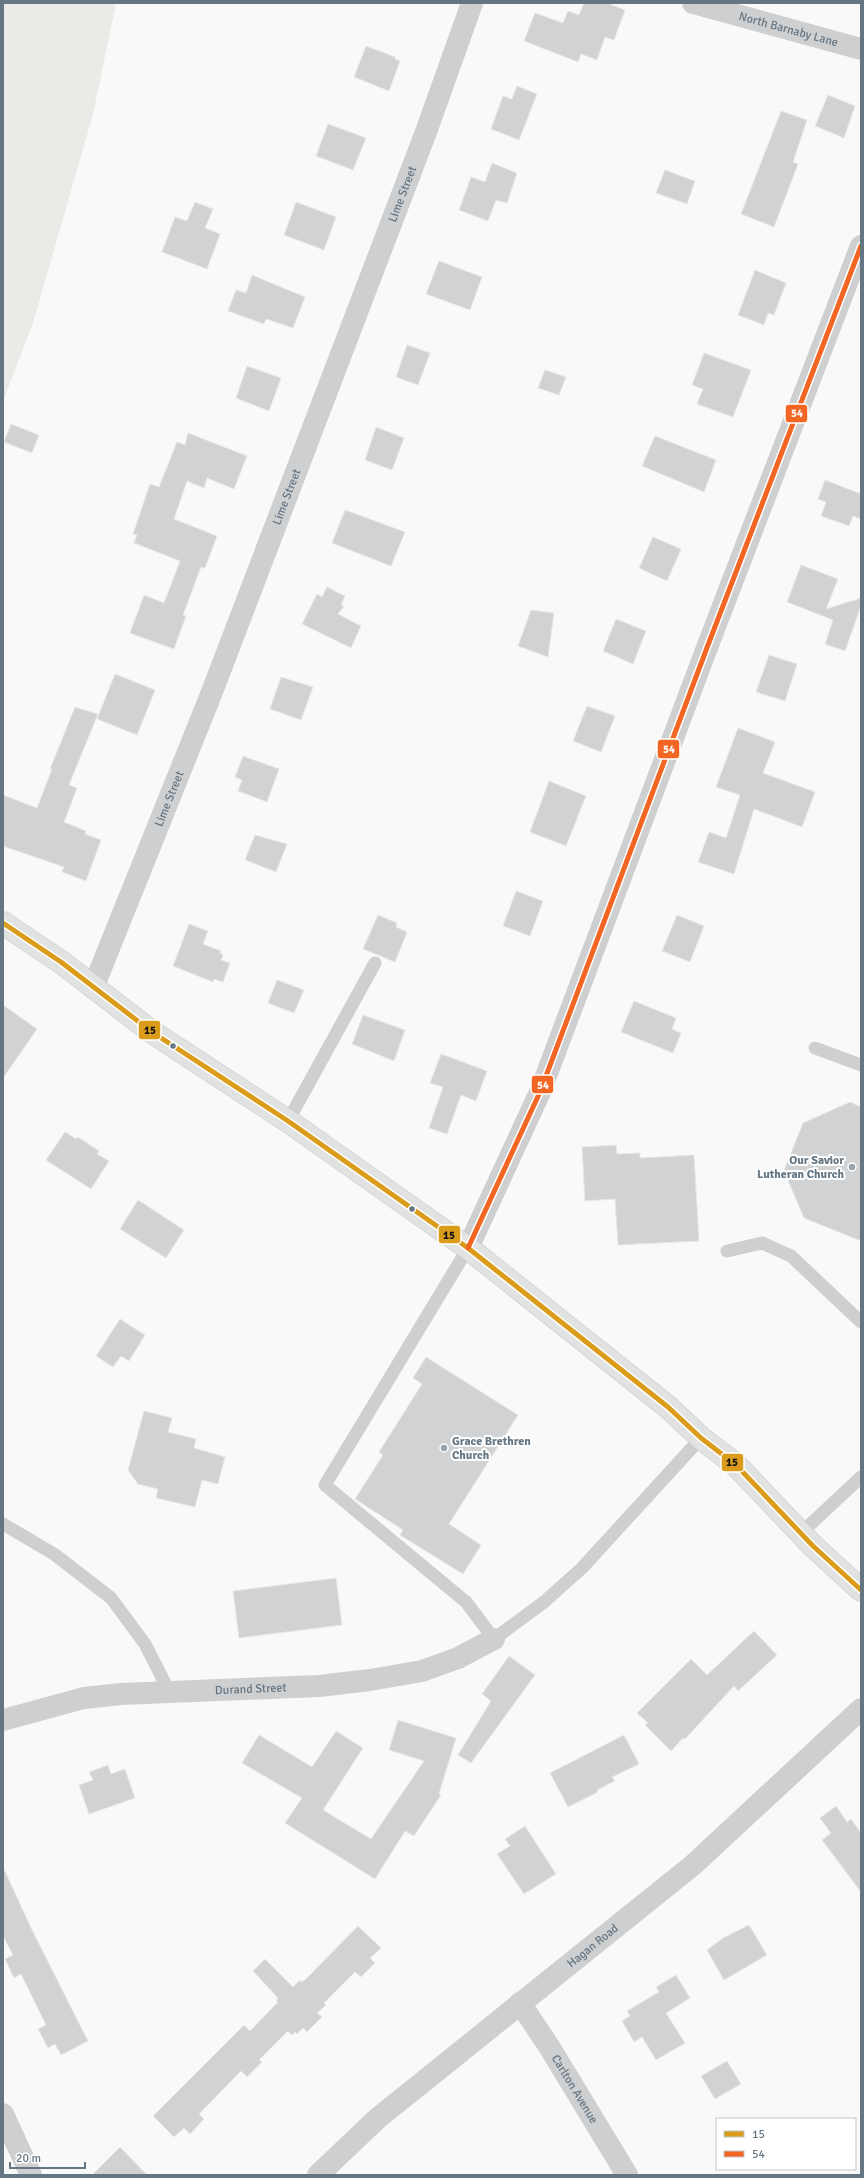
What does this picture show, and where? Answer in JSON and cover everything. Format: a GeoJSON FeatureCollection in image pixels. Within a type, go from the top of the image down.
{"type":"FeatureCollection","features":[{"type":"Feature","properties":{"kind":"main road"},"geometry":{"type":"LineString","coordinates":[[3,923],[61,962],[152,1032],[288,1120],[468,1248],[668,1407],[701,1438],[736,1465],[801,1533],[861,1590]]}},
{"type":"Feature","properties":{"kind":"street","name":"Lime Street"},"geometry":{"type":"LineString","coordinates":[[93,988],[213,689],[426,132],[472,3]]}},
{"type":"Feature","properties":{"kind":"street","name":"North Barnaby Lane"},"geometry":{"type":"LineString","coordinates":[[693,3],[861,49]]}},
{"type":"Feature","properties":{"kind":"street"},"geometry":{"type":"LineString","coordinates":[[468,1248],[540,1092],[710,637],[861,246]]}},
{"type":"Feature","properties":{"kind":"street","name":"Durand Street"},"geometry":{"type":"LineString","coordinates":[[3,1720],[84,1698],[121,1694],[318,1686],[370,1680],[422,1671],[458,1658],[494,1639]]}},
{"type":"Feature","properties":{"kind":"street","name":"Hagan Road"},"geometry":{"type":"LineString","coordinates":[[318,2175],[378,2118],[693,1864],[861,1709]]}},
{"type":"Feature","properties":{"kind":"street","name":"Carlton Avenue"},"geometry":{"type":"LineString","coordinates":[[520,2003],[550,2048],[627,2175]]}},
{"type":"Feature","properties":{"kind":"street"},"geometry":{"type":"LineString","coordinates":[[3,2114],[31,2175]]}},
{"type":"Feature","properties":{"kind":"lane"},"geometry":{"type":"LineString","coordinates":[[288,1120],[375,963]]}},
{"type":"Feature","properties":{"kind":"lane"},"geometry":{"type":"LineString","coordinates":[[815,1048],[861,1065]]}},
{"type":"Feature","properties":{"kind":"lane"},"geometry":{"type":"LineString","coordinates":[[727,1251],[762,1244],[791,1256],[861,1322]]}},
{"type":"Feature","properties":{"kind":"lane"},"geometry":{"type":"LineString","coordinates":[[468,1248],[325,1485],[466,1602],[494,1639],[544,1602],[582,1568],[701,1438]]}},
{"type":"Feature","properties":{"kind":"lane"},"geometry":{"type":"LineString","coordinates":[[801,1533],[861,1478]]}},
{"type":"Feature","properties":{"kind":"lane"},"geometry":{"type":"LineString","coordinates":[[3,1524],[54,1554],[111,1598],[145,1644],[170,1693]]}},
{"type":"Feature","properties":{"kind":"shaded area"},"geometry":{"type":"Polygon","coordinates":[[[3,3],[116,3],[93,114],[33,323],[3,401],[3,3]]]}},
{"type":"Feature","properties":{"kind":"building"},"geometry":{"type":"Polygon","coordinates":[[[584,3],[607,3],[625,10],[614,40],[605,37],[597,60],[581,54],[578,62],[524,41],[535,13],[563,23],[568,11],[579,15],[584,3]]]}},
{"type":"Feature","properties":{"kind":"building"},"geometry":{"type":"Polygon","coordinates":[[[366,46],[395,57],[395,59],[400,61],[389,91],[354,77],[366,46]]]}},
{"type":"Feature","properties":{"kind":"building"},"geometry":{"type":"Polygon","coordinates":[[[517,86],[537,94],[519,140],[491,129],[503,96],[512,99],[517,86]]]}},
{"type":"Feature","properties":{"kind":"building"},"geometry":{"type":"Polygon","coordinates":[[[828,95],[855,106],[844,138],[815,126],[828,95]]]}},
{"type":"Feature","properties":{"kind":"building"},"geometry":{"type":"Polygon","coordinates":[[[781,111],[807,120],[793,162],[798,164],[774,227],[741,214],[781,111]]]}},
{"type":"Feature","properties":{"kind":"building"},"geometry":{"type":"Polygon","coordinates":[[[328,124],[366,138],[353,170],[316,156],[328,124]]]}},
{"type":"Feature","properties":{"kind":"building"},"geometry":{"type":"Polygon","coordinates":[[[492,163],[517,173],[507,203],[496,200],[488,221],[459,210],[471,177],[485,182],[492,163]]]}},
{"type":"Feature","properties":{"kind":"building"},"geometry":{"type":"Polygon","coordinates":[[[665,170],[695,181],[687,204],[656,193],[665,170]]]}},
{"type":"Feature","properties":{"kind":"building"},"geometry":{"type":"Polygon","coordinates":[[[195,202],[213,209],[205,228],[220,234],[207,269],[162,252],[175,217],[187,221],[195,202]]]}},
{"type":"Feature","properties":{"kind":"building"},"geometry":{"type":"Polygon","coordinates":[[[296,202],[336,217],[324,250],[284,235],[296,202]]]}},
{"type":"Feature","properties":{"kind":"building"},"geometry":{"type":"Polygon","coordinates":[[[439,261],[482,277],[470,310],[426,294],[439,261]]]}},
{"type":"Feature","properties":{"kind":"building"},"geometry":{"type":"Polygon","coordinates":[[[755,270],[786,283],[774,315],[768,313],[764,325],[738,315],[755,270]]]}},
{"type":"Feature","properties":{"kind":"building"},"geometry":{"type":"Polygon","coordinates":[[[252,275],[305,297],[293,328],[266,319],[264,324],[228,311],[236,290],[246,293],[252,275]]]}},
{"type":"Feature","properties":{"kind":"building"},"geometry":{"type":"Polygon","coordinates":[[[407,345],[430,353],[418,385],[396,377],[407,345]]]}},
{"type":"Feature","properties":{"kind":"building"},"geometry":{"type":"Polygon","coordinates":[[[704,353],[751,370],[733,417],[697,404],[703,389],[692,385],[704,353]]]}},
{"type":"Feature","properties":{"kind":"building"},"geometry":{"type":"Polygon","coordinates":[[[247,366],[281,378],[269,411],[236,398],[247,366]]]}},
{"type":"Feature","properties":{"kind":"building"},"geometry":{"type":"Polygon","coordinates":[[[545,370],[566,377],[559,395],[538,388],[545,370]]]}},
{"type":"Feature","properties":{"kind":"building"},"geometry":{"type":"Polygon","coordinates":[[[11,424],[39,435],[32,453],[4,442],[11,424]]]}},
{"type":"Feature","properties":{"kind":"building"},"geometry":{"type":"Polygon","coordinates":[[[376,427],[404,438],[392,470],[365,460],[376,427]]]}},
{"type":"Feature","properties":{"kind":"building"},"geometry":{"type":"Polygon","coordinates":[[[188,433],[247,456],[234,489],[207,478],[204,488],[187,481],[174,519],[217,536],[205,568],[201,567],[183,615],[186,616],[174,649],[130,633],[144,595],[164,603],[180,561],[134,543],[137,535],[133,534],[150,484],[159,487],[177,442],[185,445],[188,433]]]}},
{"type":"Feature","properties":{"kind":"building"},"geometry":{"type":"Polygon","coordinates":[[[655,436],[716,460],[704,492],[642,466],[655,436]]]}},
{"type":"Feature","properties":{"kind":"building"},"geometry":{"type":"Polygon","coordinates":[[[825,480],[861,494],[861,519],[853,516],[849,526],[821,516],[826,502],[818,499],[825,480]]]}},
{"type":"Feature","properties":{"kind":"building"},"geometry":{"type":"Polygon","coordinates":[[[345,510],[405,532],[391,566],[332,543],[345,510]]]}},
{"type":"Feature","properties":{"kind":"building"},"geometry":{"type":"Polygon","coordinates":[[[653,537],[681,549],[667,581],[639,568],[653,537]]]}},
{"type":"Feature","properties":{"kind":"building"},"geometry":{"type":"Polygon","coordinates":[[[801,565],[838,579],[826,609],[861,598],[861,606],[845,651],[825,644],[833,620],[787,602],[801,565]]]}},
{"type":"Feature","properties":{"kind":"building"},"geometry":{"type":"Polygon","coordinates":[[[327,587],[345,596],[341,605],[344,606],[338,614],[361,626],[351,648],[302,624],[317,594],[322,597],[327,587]]]}},
{"type":"Feature","properties":{"kind":"building"},"geometry":{"type":"Polygon","coordinates":[[[531,610],[554,613],[548,657],[518,646],[531,610]]]}},
{"type":"Feature","properties":{"kind":"building"},"geometry":{"type":"Polygon","coordinates":[[[616,619],[646,631],[633,664],[603,651],[616,619]]]}},
{"type":"Feature","properties":{"kind":"building"},"geometry":{"type":"Polygon","coordinates":[[[769,655],[797,664],[785,701],[756,692],[769,655]]]}},
{"type":"Feature","properties":{"kind":"building"},"geometry":{"type":"Polygon","coordinates":[[[115,674],[155,690],[137,735],[97,719],[115,674]]]}},
{"type":"Feature","properties":{"kind":"building"},"geometry":{"type":"Polygon","coordinates":[[[281,677],[313,687],[301,720],[270,709],[281,677]]]}},
{"type":"Feature","properties":{"kind":"building"},"geometry":{"type":"Polygon","coordinates":[[[587,706],[615,716],[601,752],[573,741],[587,706]]]}},
{"type":"Feature","properties":{"kind":"building"},"geometry":{"type":"Polygon","coordinates":[[[75,707],[98,714],[69,785],[77,788],[64,822],[86,831],[85,834],[101,840],[86,881],[62,872],[64,867],[3,846],[3,795],[37,808],[52,769],[50,769],[75,707]]]}},
{"type":"Feature","properties":{"kind":"building"},"geometry":{"type":"Polygon","coordinates":[[[738,728],[775,742],[763,773],[815,792],[802,827],[754,809],[734,874],[698,862],[709,832],[726,838],[740,795],[716,787],[738,728]]]}},
{"type":"Feature","properties":{"kind":"building"},"geometry":{"type":"Polygon","coordinates":[[[243,756],[279,769],[267,802],[238,791],[242,780],[235,777],[243,756]]]}},
{"type":"Feature","properties":{"kind":"building"},"geometry":{"type":"Polygon","coordinates":[[[549,781],[586,796],[566,846],[530,832],[549,781]]]}},
{"type":"Feature","properties":{"kind":"building"},"geometry":{"type":"Polygon","coordinates":[[[255,835],[287,844],[276,872],[245,860],[255,835]]]}},
{"type":"Feature","properties":{"kind":"building"},"geometry":{"type":"Polygon","coordinates":[[[516,891],[543,901],[530,936],[503,926],[516,891]]]}},
{"type":"Feature","properties":{"kind":"building"},"geometry":{"type":"Polygon","coordinates":[[[378,915],[397,923],[396,927],[407,932],[395,962],[363,949],[378,915]]]}},
{"type":"Feature","properties":{"kind":"building"},"geometry":{"type":"Polygon","coordinates":[[[677,915],[704,926],[690,962],[662,951],[677,915]]]}},
{"type":"Feature","properties":{"kind":"building"},"geometry":{"type":"Polygon","coordinates":[[[189,924],[208,931],[203,944],[221,951],[220,953],[223,955],[221,960],[230,963],[223,982],[214,979],[213,982],[173,966],[189,924]]]}},
{"type":"Feature","properties":{"kind":"building"},"geometry":{"type":"Polygon","coordinates":[[[277,980],[304,990],[294,1013],[268,1003],[277,980]]]}},
{"type":"Feature","properties":{"kind":"building"},"geometry":{"type":"Polygon","coordinates":[[[634,1001],[676,1018],[672,1029],[681,1033],[673,1053],[621,1032],[634,1001]]]}},
{"type":"Feature","properties":{"kind":"building"},"geometry":{"type":"Polygon","coordinates":[[[3,1005],[37,1029],[3,1078],[3,1005]]]}},
{"type":"Feature","properties":{"kind":"building"},"geometry":{"type":"Polygon","coordinates":[[[363,1015],[405,1030],[394,1061],[352,1044],[363,1015]]]}},
{"type":"Feature","properties":{"kind":"building"},"geometry":{"type":"Polygon","coordinates":[[[441,1054],[487,1071],[476,1101],[461,1095],[447,1134],[429,1128],[443,1087],[430,1083],[441,1054]]]}},
{"type":"Feature","properties":{"kind":"building"},"geometry":{"type":"Polygon","coordinates":[[[850,1102],[861,1107],[861,1241],[804,1218],[784,1171],[803,1123],[850,1102]]]}},
{"type":"Feature","properties":{"kind":"building"},"geometry":{"type":"Polygon","coordinates":[[[65,1132],[76,1139],[78,1137],[99,1151],[97,1154],[109,1161],[91,1189],[46,1160],[65,1132]]]}},
{"type":"Feature","properties":{"kind":"building"},"geometry":{"type":"Polygon","coordinates":[[[616,1145],[617,1154],[640,1153],[640,1158],[694,1155],[699,1241],[618,1245],[615,1199],[585,1201],[582,1147],[616,1145]]]}},
{"type":"Feature","properties":{"kind":"building"},"geometry":{"type":"Polygon","coordinates":[[[138,1200],[184,1230],[166,1258],[120,1229],[138,1200]]]}},
{"type":"Feature","properties":{"kind":"building"},"geometry":{"type":"Polygon","coordinates":[[[120,1319],[145,1335],[129,1361],[121,1356],[113,1367],[96,1356],[120,1319]]]}},
{"type":"Feature","properties":{"kind":"building"},"geometry":{"type":"Polygon","coordinates":[[[426,1357],[518,1415],[449,1524],[481,1545],[463,1574],[400,1535],[403,1530],[355,1499],[383,1455],[379,1452],[422,1384],[413,1378],[426,1357]]]}},
{"type":"Feature","properties":{"kind":"building"},"geometry":{"type":"Polygon","coordinates":[[[144,1411],[172,1418],[168,1432],[196,1439],[194,1448],[225,1457],[218,1484],[202,1480],[195,1507],[156,1498],[158,1489],[138,1484],[128,1470],[144,1411]]]}},
{"type":"Feature","properties":{"kind":"building"},"geometry":{"type":"Polygon","coordinates":[[[336,1578],[342,1625],[239,1638],[233,1591],[336,1578]]]}},
{"type":"Feature","properties":{"kind":"building"},"geometry":{"type":"Polygon","coordinates":[[[754,1631],[777,1655],[738,1691],[734,1686],[685,1739],[683,1738],[671,1751],[645,1725],[648,1723],[637,1713],[691,1659],[707,1675],[754,1631]]]}},
{"type":"Feature","properties":{"kind":"building"},"geometry":{"type":"Polygon","coordinates":[[[509,1656],[535,1675],[471,1763],[458,1755],[491,1701],[482,1694],[509,1656]]]}},
{"type":"Feature","properties":{"kind":"building"},"geometry":{"type":"Polygon","coordinates":[[[398,1720],[456,1738],[439,1794],[441,1795],[414,1836],[405,1831],[375,1879],[285,1823],[302,1798],[242,1763],[259,1735],[312,1767],[336,1731],[363,1748],[323,1810],[371,1839],[424,1761],[389,1750],[398,1720]]]}},
{"type":"Feature","properties":{"kind":"building"},"geometry":{"type":"Polygon","coordinates":[[[624,1735],[639,1764],[612,1777],[615,1781],[597,1790],[598,1792],[568,1807],[550,1773],[624,1735]]]}},
{"type":"Feature","properties":{"kind":"building"},"geometry":{"type":"Polygon","coordinates":[[[108,1765],[111,1774],[125,1769],[135,1798],[89,1814],[79,1785],[93,1780],[89,1772],[108,1765]]]}},
{"type":"Feature","properties":{"kind":"building"},"geometry":{"type":"Polygon","coordinates":[[[836,1806],[847,1822],[851,1819],[861,1833],[861,1892],[822,1840],[831,1833],[820,1818],[836,1806]]]}},
{"type":"Feature","properties":{"kind":"building"},"geometry":{"type":"Polygon","coordinates":[[[525,1826],[556,1874],[524,1894],[497,1854],[510,1846],[505,1839],[525,1826]]]}},
{"type":"Feature","properties":{"kind":"building"},"geometry":{"type":"Polygon","coordinates":[[[3,1867],[32,1930],[88,2041],[61,2055],[55,2044],[48,2048],[38,2029],[46,2025],[21,1974],[14,1978],[5,1959],[13,1955],[3,1936],[3,1867]]]}},
{"type":"Feature","properties":{"kind":"building"},"geometry":{"type":"Polygon","coordinates":[[[749,1925],[767,1955],[724,1980],[707,1950],[723,1938],[749,1925]]]}},
{"type":"Feature","properties":{"kind":"building"},"geometry":{"type":"Polygon","coordinates":[[[358,1926],[381,1948],[370,1958],[375,1963],[361,1977],[355,1972],[324,2003],[326,2005],[317,2013],[322,2017],[307,2032],[303,2028],[297,2034],[295,2032],[292,2035],[288,2031],[259,2060],[262,2062],[247,2077],[241,2071],[199,2114],[204,2119],[190,2134],[184,2128],[174,2137],[153,2116],[244,2025],[250,2031],[278,2002],[276,2001],[278,1998],[253,1971],[265,1959],[293,1987],[300,1980],[301,1982],[305,1980],[358,1926]]]}},
{"type":"Feature","properties":{"kind":"building"},"geometry":{"type":"Polygon","coordinates":[[[676,1975],[690,1998],[666,2013],[685,2043],[656,2060],[642,2037],[634,2042],[622,2021],[630,2016],[627,2011],[659,1992],[656,1987],[676,1975]]]}},
{"type":"Feature","properties":{"kind":"building"},"geometry":{"type":"Polygon","coordinates":[[[727,2061],[741,2084],[715,2099],[701,2076],[727,2061]]]}},
{"type":"Feature","properties":{"kind":"building"},"geometry":{"type":"Polygon","coordinates":[[[120,2147],[147,2175],[92,2175],[120,2147]]]}},
{"type":"Feature","properties":{"kind":"transit line","name":"54"},"geometry":{"type":"LineString","coordinates":[[468,1248],[540,1092],[708,645],[861,246]]}},
{"type":"Feature","properties":{"kind":"transit line","name":"15"},"geometry":{"type":"LineString","coordinates":[[3,923],[61,962],[152,1032],[288,1121],[468,1248],[668,1407],[701,1438],[736,1465],[813,1546],[861,1590]]}},
{"type":"Feature","properties":{"kind":"place","name":"Our Savior Lutheran Church"},"geometry":{"type":"Point","coordinates":[852,1167]}},
{"type":"Feature","properties":{"kind":"place","name":"Grace Brethren Church"},"geometry":{"type":"Point","coordinates":[444,1448]}}]}
